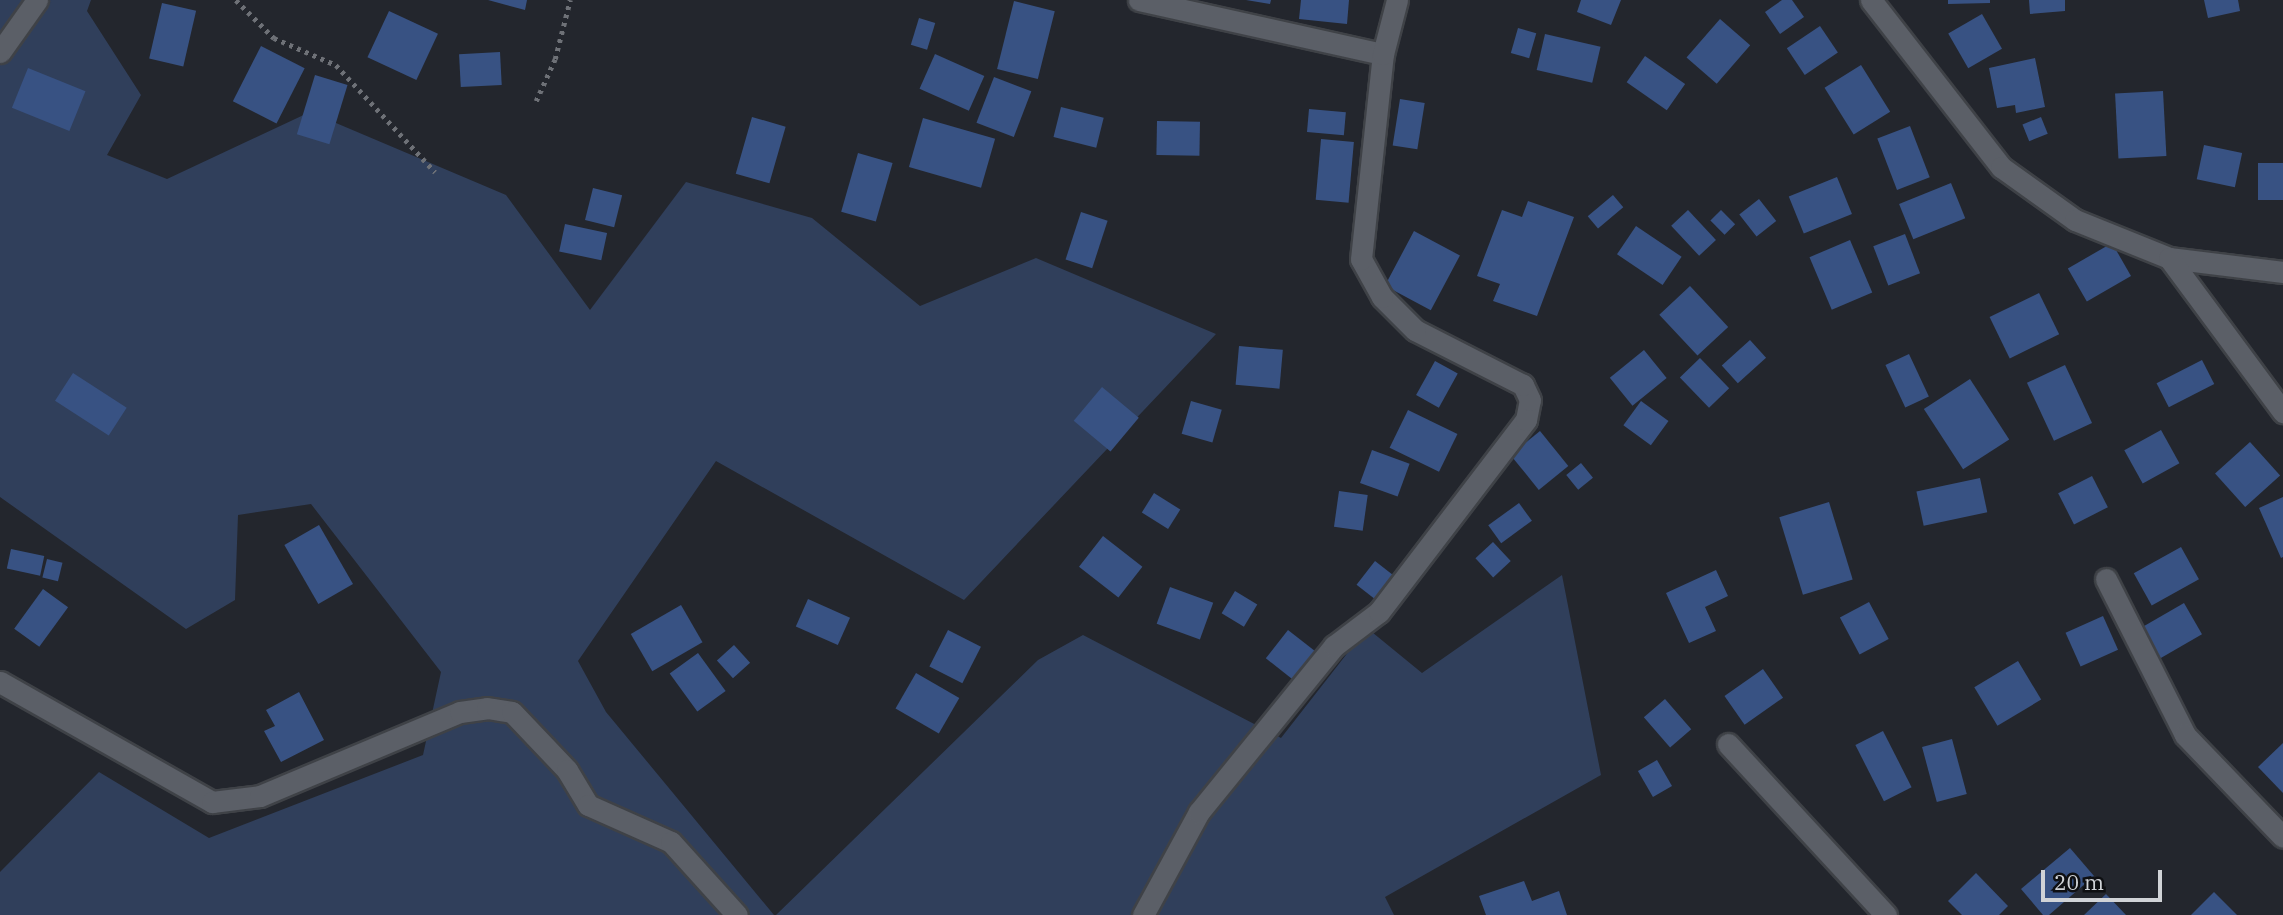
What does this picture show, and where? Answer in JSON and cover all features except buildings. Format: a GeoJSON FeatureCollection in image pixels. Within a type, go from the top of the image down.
{"type":"FeatureCollection","features":[{"type":"Feature","properties":{"kind":"street"},"geometry":{"type":"LineString","coordinates":[[0,52],[37,0]]}},
{"type":"Feature","properties":{"kind":"street"},"geometry":{"type":"LineString","coordinates":[[1139,0],[1383,54]]}},
{"type":"Feature","properties":{"kind":"street"},"geometry":{"type":"LineString","coordinates":[[1143,915],[1199,812],[1335,646],[1379,612],[1526,420],[1530,400],[1523,385],[1415,330],[1382,297],[1361,259],[1362,224],[1373,163],[1383,54],[1397,0]]}},
{"type":"Feature","properties":{"kind":"street"},"geometry":{"type":"LineString","coordinates":[[1871,0],[2001,167],[2075,219],[2169,258],[2283,272]]}},
{"type":"Feature","properties":{"kind":"street"},"geometry":{"type":"LineString","coordinates":[[2169,258],[2283,412]]}},
{"type":"Feature","properties":{"kind":"street"},"geometry":{"type":"LineString","coordinates":[[2106,579],[2185,735],[2283,837]]}},
{"type":"Feature","properties":{"kind":"street"},"geometry":{"type":"LineString","coordinates":[[0,682],[212,802],[260,796],[460,712],[487,708],[512,712],[567,770],[588,805],[671,842],[737,915]]}},
{"type":"Feature","properties":{"kind":"street"},"geometry":{"type":"LineString","coordinates":[[1728,744],[1886,915]]}},
{"type":"Feature","properties":{"kind":"path"},"geometry":{"type":"LineString","coordinates":[[236,0],[274,38],[336,65],[435,172]]}},
{"type":"Feature","properties":{"kind":"path"},"geometry":{"type":"LineString","coordinates":[[536,101],[555,59],[570,0]]}},
{"type":"Feature","properties":{"kind":"shaded area"},"geometry":{"type":"Polygon","coordinates":[[[0,0],[91,0],[87,11],[141,95],[107,155],[167,179],[310,112],[506,195],[590,310],[686,182],[812,218],[920,306],[1036,258],[1216,334],[964,600],[716,461],[578,661],[606,712],[774,915],[0,915],[0,872],[99,772],[209,838],[423,755],[441,672],[311,504],[238,515],[235,600],[186,629],[0,497],[0,0]]]}},
{"type":"Feature","properties":{"kind":"shaded area"},"geometry":{"type":"Polygon","coordinates":[[[1562,575],[1601,775],[1385,897],[1394,915],[776,915],[1038,660],[1083,635],[1281,738],[1367,628],[1422,673],[1562,575]]]}}]}
